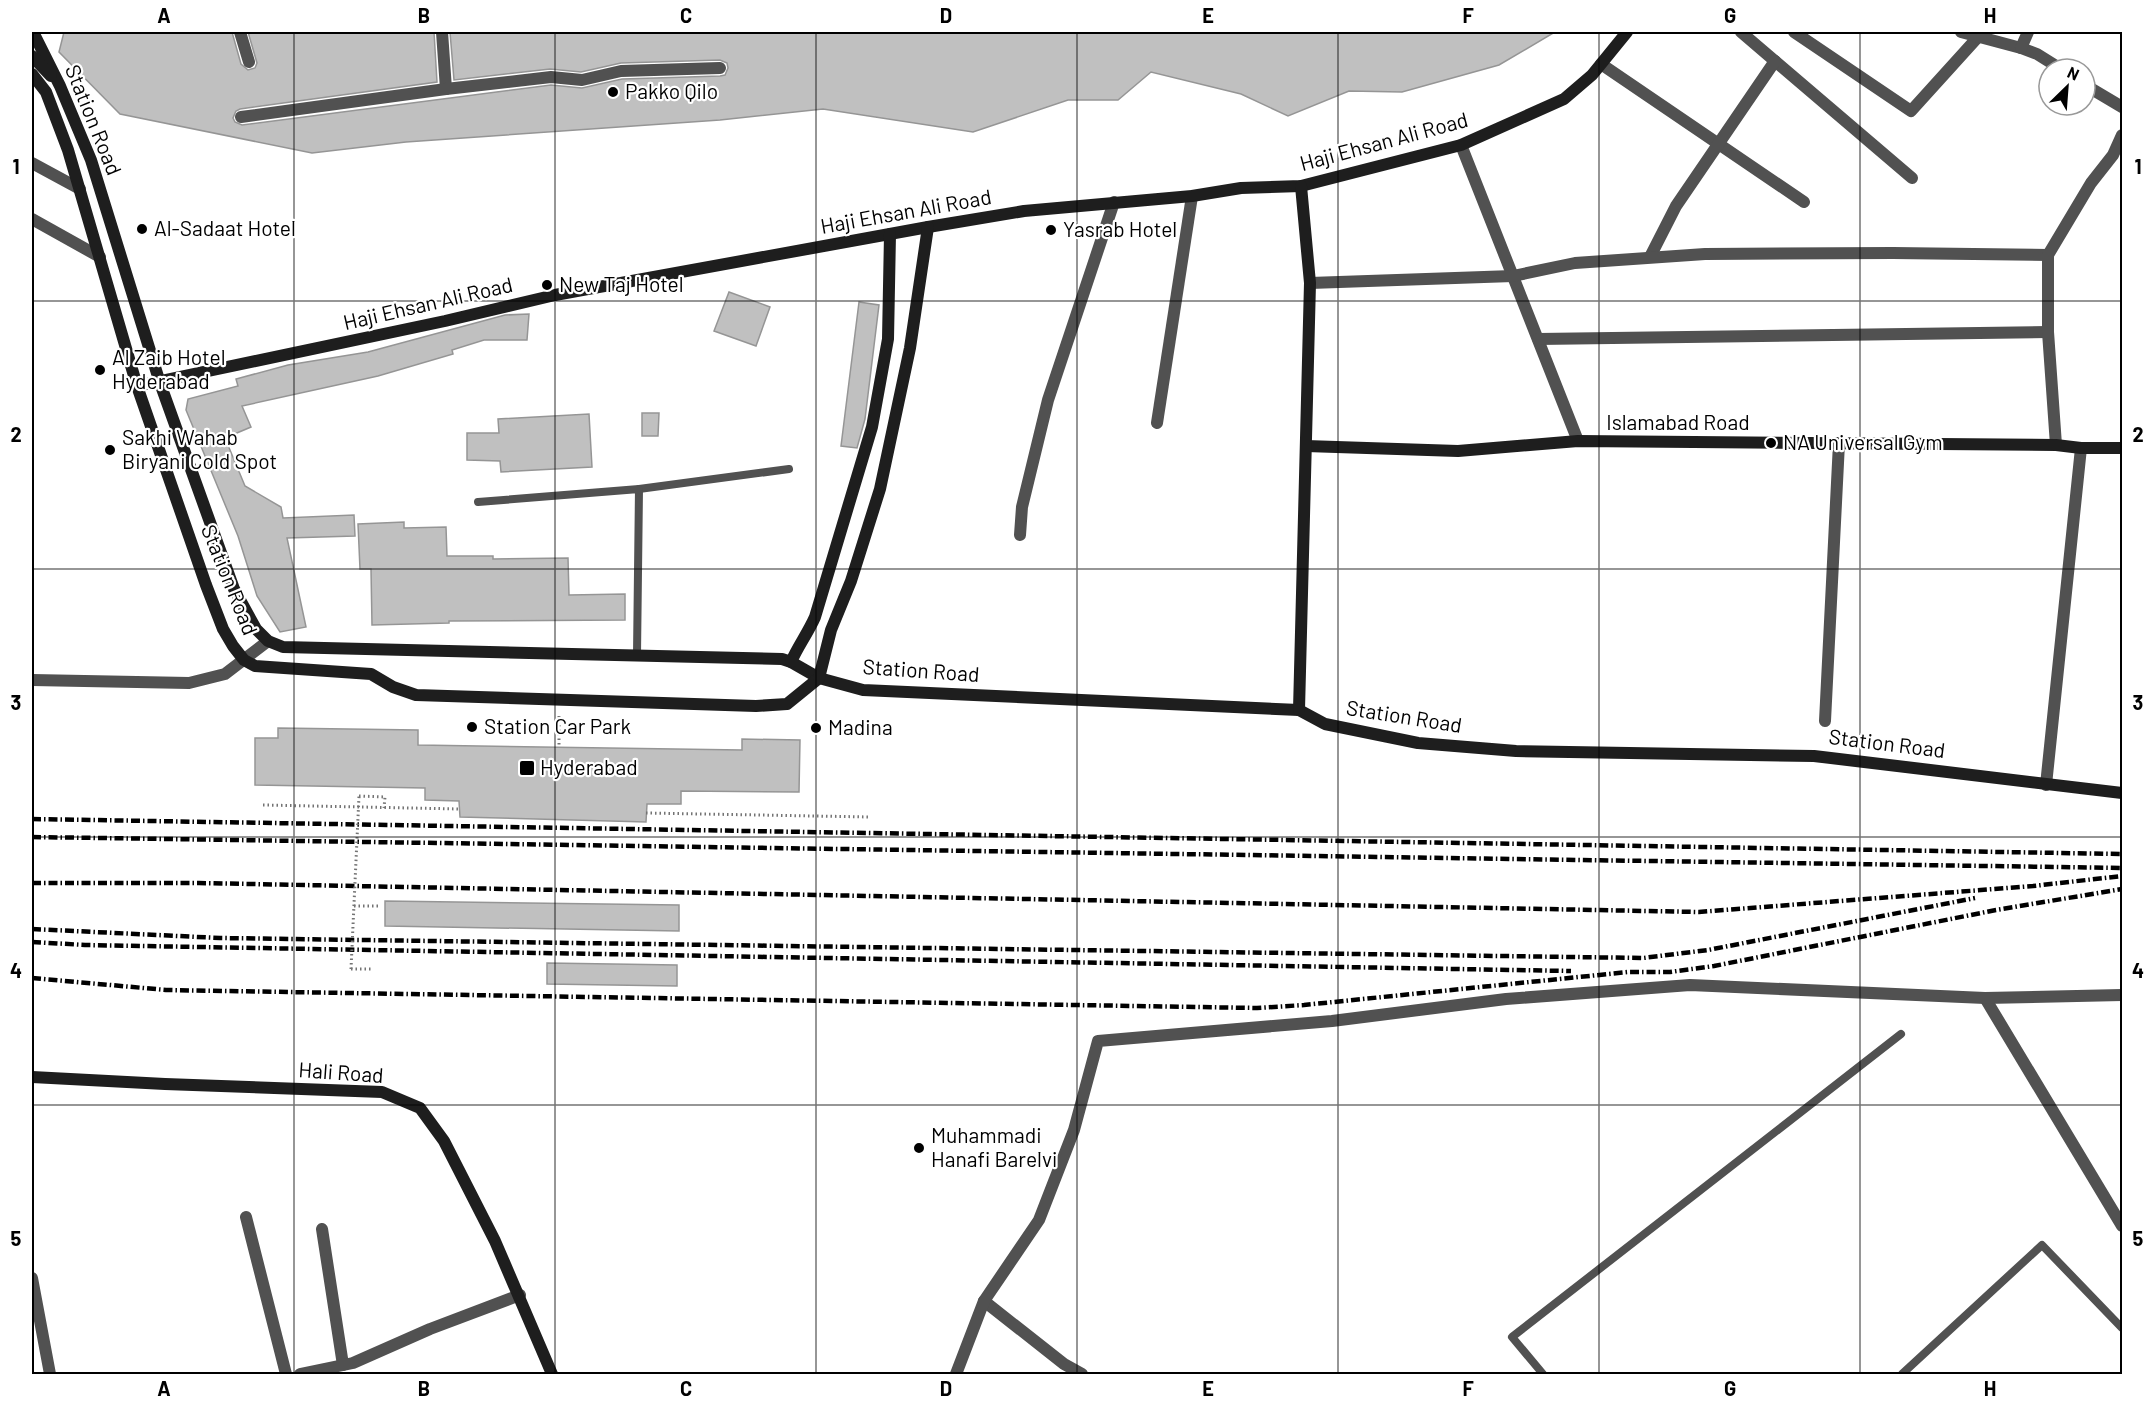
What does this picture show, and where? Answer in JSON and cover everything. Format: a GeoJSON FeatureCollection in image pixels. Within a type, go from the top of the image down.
{"type":"FeatureCollection","features":[{"type":"Feature","properties":{"kind":"street"},"geometry":{"type":"LineString","coordinates":[[240,32],[249,62]]}},
{"type":"Feature","properties":{"kind":"street"},"geometry":{"type":"LineString","coordinates":[[442,32],[446,89]]}},
{"type":"Feature","properties":{"kind":"street","name":"Haji Ehsan Ali Road"},"geometry":{"type":"LineString","coordinates":[[138,386],[555,295],[928,227],[1024,211],[1191,196],[1241,188],[1301,186],[1461,145],[1564,99],[1592,75],[1627,32]]}},
{"type":"Feature","properties":{"kind":"street"},"geometry":{"type":"LineString","coordinates":[[1741,32],[1912,178]]}},
{"type":"Feature","properties":{"kind":"street"},"geometry":{"type":"LineString","coordinates":[[1794,32],[1911,111],[1978,37]]}},
{"type":"Feature","properties":{"kind":"street"},"geometry":{"type":"LineString","coordinates":[[1961,32],[2020,48],[2042,57]]}},
{"type":"Feature","properties":{"kind":"street"},"geometry":{"type":"LineString","coordinates":[[2020,48],[2028,32]]}},
{"type":"Feature","properties":{"kind":"street","name":"Station Road"},"geometry":{"type":"LineString","coordinates":[[36,33],[91,160],[160,383],[234,589],[256,629],[268,641],[283,648],[637,655],[782,659],[791,662]]}},
{"type":"Feature","properties":{"kind":"street"},"geometry":{"type":"LineString","coordinates":[[33,57],[60,86]]}},
{"type":"Feature","properties":{"kind":"street"},"geometry":{"type":"LineString","coordinates":[[33,57],[46,92]]}},
{"type":"Feature","properties":{"kind":"street"},"geometry":{"type":"LineString","coordinates":[[1650,257],[1676,206],[1775,61]]}},
{"type":"Feature","properties":{"kind":"street"},"geometry":{"type":"LineString","coordinates":[[1601,64],[1804,202]]}},
{"type":"Feature","properties":{"kind":"street"},"geometry":{"type":"LineString","coordinates":[[241,117],[551,77],[582,80],[621,71],[720,68]]}},
{"type":"Feature","properties":{"kind":"street","name":"Station Road"},"geometry":{"type":"LineString","coordinates":[[32,74],[46,92],[68,150],[138,386],[206,585],[224,629],[244,660],[255,666],[371,674],[393,687],[416,695],[756,706],[787,704],[819,678],[863,690],[1299,710],[1325,724],[1418,743],[1516,751],[1814,756],[1914,766],[2046,785],[2122,793]]}},
{"type":"Feature","properties":{"kind":"street"},"geometry":{"type":"LineString","coordinates":[[2097,92],[2122,107]]}},
{"type":"Feature","properties":{"kind":"street"},"geometry":{"type":"LineString","coordinates":[[2056,444],[2048,332],[2048,255],[2091,183],[2113,155],[2122,135]]}},
{"type":"Feature","properties":{"kind":"street"},"geometry":{"type":"LineString","coordinates":[[1461,145],[1578,441]]}},
{"type":"Feature","properties":{"kind":"street"},"geometry":{"type":"LineString","coordinates":[[32,163],[80,189]]}},
{"type":"Feature","properties":{"kind":"street"},"geometry":{"type":"LineString","coordinates":[[1299,710],[1310,283],[1301,186]]}},
{"type":"Feature","properties":{"kind":"street"},"geometry":{"type":"LineString","coordinates":[[1157,423],[1191,196]]}},
{"type":"Feature","properties":{"kind":"street"},"geometry":{"type":"LineString","coordinates":[[1020,535],[1022,507],[1048,400],[1114,202]]}},
{"type":"Feature","properties":{"kind":"street"},"geometry":{"type":"LineString","coordinates":[[32,219],[100,257]]}},
{"type":"Feature","properties":{"kind":"street"},"geometry":{"type":"LineString","coordinates":[[890,234],[888,339],[872,428],[815,617],[791,662],[819,678],[831,630],[851,581],[879,489],[910,348],[928,227]]}},
{"type":"Feature","properties":{"kind":"street"},"geometry":{"type":"LineString","coordinates":[[1310,283],[1513,276],[1575,263],[1705,254],[2048,255]]}},
{"type":"Feature","properties":{"kind":"street"},"geometry":{"type":"LineString","coordinates":[[1538,339],[2048,332]]}},
{"type":"Feature","properties":{"kind":"street","name":"Islamabad Road"},"geometry":{"type":"LineString","coordinates":[[1306,446],[1458,451],[1578,441],[2056,444],[2081,448],[2122,448]]}},
{"type":"Feature","properties":{"kind":"street"},"geometry":{"type":"LineString","coordinates":[[1825,721],[1839,443]]}},
{"type":"Feature","properties":{"kind":"street"},"geometry":{"type":"LineString","coordinates":[[2046,785],[2081,448]]}},
{"type":"Feature","properties":{"kind":"street"},"geometry":{"type":"LineString","coordinates":[[32,680],[189,682],[225,674],[268,641]]}},
{"type":"Feature","properties":{"kind":"street"},"geometry":{"type":"LineString","coordinates":[[956,1374],[984,1301],[1038,1220],[1074,1130],[1098,1041],[1332,1021],[1506,999],[1690,985],[1985,998],[2122,995]]}},
{"type":"Feature","properties":{"kind":"street"},"geometry":{"type":"LineString","coordinates":[[1985,998],[2122,1226]]}},
{"type":"Feature","properties":{"kind":"street","name":"Hali Road"},"geometry":{"type":"LineString","coordinates":[[32,1077],[382,1092],[420,1108],[444,1142],[495,1240],[520,1294],[551,1374]]}},
{"type":"Feature","properties":{"kind":"street"},"geometry":{"type":"LineString","coordinates":[[246,1217],[286,1374]]}},
{"type":"Feature","properties":{"kind":"street"},"geometry":{"type":"LineString","coordinates":[[322,1228],[343,1365]]}},
{"type":"Feature","properties":{"kind":"street"},"geometry":{"type":"LineString","coordinates":[[32,1278],[50,1374]]}},
{"type":"Feature","properties":{"kind":"street"},"geometry":{"type":"LineString","coordinates":[[300,1374],[353,1363],[430,1329],[520,1294]]}},
{"type":"Feature","properties":{"kind":"street"},"geometry":{"type":"LineString","coordinates":[[984,1301],[1062,1369],[1082,1374]]}},
{"type":"Feature","properties":{"kind":"lane"},"geometry":{"type":"LineString","coordinates":[[478,502],[639,489],[789,469]]}},
{"type":"Feature","properties":{"kind":"lane"},"geometry":{"type":"LineString","coordinates":[[637,655],[639,489]]}},
{"type":"Feature","properties":{"kind":"lane"},"geometry":{"type":"LineString","coordinates":[[1543,1374],[1512,1337],[1902,1034]]}},
{"type":"Feature","properties":{"kind":"lane"},"geometry":{"type":"LineString","coordinates":[[1902,1374],[2042,1245],[2122,1328]]}},
{"type":"Feature","properties":{"kind":"path"},"geometry":{"type":"LineString","coordinates":[[558,699],[559,747]]}},
{"type":"Feature","properties":{"kind":"path"},"geometry":{"type":"LineString","coordinates":[[374,969],[351,969],[359,796],[385,797],[384,808]]}},
{"type":"Feature","properties":{"kind":"path"},"geometry":{"type":"LineString","coordinates":[[263,805],[459,809]]}},
{"type":"Feature","properties":{"kind":"path"},"geometry":{"type":"LineString","coordinates":[[646,813],[870,817]]}},
{"type":"Feature","properties":{"kind":"path"},"geometry":{"type":"LineString","coordinates":[[354,906],[381,906]]}},
{"type":"Feature","properties":{"kind":"building","name":"Pakko Qilo"},"geometry":{"type":"Polygon","coordinates":[[[64,32],[232,32],[241,64],[248,70],[255,68],[257,63],[248,32],[434,32],[437,82],[240,109],[236,111],[233,118],[235,122],[242,125],[551,85],[582,88],[622,79],[720,76],[725,75],[728,68],[727,63],[720,60],[621,63],[581,72],[550,69],[454,80],[450,32],[1555,32],[1499,65],[1402,92],[1349,91],[1288,116],[1241,94],[1151,72],[1118,100],[1068,100],[973,132],[823,109],[720,120],[406,142],[312,153],[120,114],[59,52],[64,32]]]}},
{"type":"Feature","properties":{"kind":"building"},"geometry":{"type":"Polygon","coordinates":[[[729,292],[770,307],[756,346],[714,331],[729,292]]]}},
{"type":"Feature","properties":{"kind":"building"},"geometry":{"type":"Polygon","coordinates":[[[859,302],[879,305],[865,419],[857,448],[841,446],[859,302]]]}},
{"type":"Feature","properties":{"kind":"building"},"geometry":{"type":"Polygon","coordinates":[[[529,314],[527,340],[484,340],[452,350],[453,354],[378,376],[242,406],[251,427],[225,438],[245,486],[281,507],[283,518],[354,515],[355,536],[287,538],[306,627],[280,632],[257,596],[238,536],[186,410],[188,399],[238,386],[236,379],[288,365],[368,352],[505,315],[529,314]]]}},
{"type":"Feature","properties":{"kind":"building"},"geometry":{"type":"Polygon","coordinates":[[[642,413],[659,413],[658,436],[642,436],[642,413]]]}},
{"type":"Feature","properties":{"kind":"building"},"geometry":{"type":"Polygon","coordinates":[[[589,414],[592,467],[501,472],[500,461],[467,460],[467,433],[499,433],[498,419],[589,414]]]}},
{"type":"Feature","properties":{"kind":"building"},"geometry":{"type":"Polygon","coordinates":[[[404,522],[404,528],[446,527],[447,556],[493,556],[493,559],[568,558],[569,595],[625,594],[625,620],[449,621],[449,623],[372,625],[371,569],[360,569],[358,524],[404,522]]]}},
{"type":"Feature","properties":{"kind":"building","name":"Hyderabad"},"geometry":{"type":"Polygon","coordinates":[[[278,728],[418,730],[418,745],[742,750],[742,739],[800,740],[799,792],[681,791],[681,804],[647,804],[646,822],[460,817],[459,801],[425,800],[425,788],[255,785],[255,738],[278,738],[278,728]]]}},
{"type":"Feature","properties":{"kind":"building"},"geometry":{"type":"Polygon","coordinates":[[[385,901],[679,905],[679,931],[385,926],[385,901]]]}},
{"type":"Feature","properties":{"kind":"building"},"geometry":{"type":"Polygon","coordinates":[[[547,963],[677,965],[677,986],[547,984],[547,963]]]}},
{"type":"Feature","properties":{"kind":"railway"},"geometry":{"type":"LineString","coordinates":[[32,819],[2122,854]]}},
{"type":"Feature","properties":{"kind":"railway"},"geometry":{"type":"LineString","coordinates":[[32,837],[2122,868]]}},
{"type":"Feature","properties":{"kind":"railway"},"geometry":{"type":"LineString","coordinates":[[32,883],[199,883],[1699,912],[2033,886],[2122,876]]}},
{"type":"Feature","properties":{"kind":"railway"},"geometry":{"type":"LineString","coordinates":[[32,978],[166,990],[1257,1008],[1628,972],[1670,972],[1714,966],[1996,910],[2122,889]]}},
{"type":"Feature","properties":{"kind":"railway"},"geometry":{"type":"LineString","coordinates":[[32,929],[220,938],[1643,958],[1708,950],[1975,898]]}},
{"type":"Feature","properties":{"kind":"railway"},"geometry":{"type":"LineString","coordinates":[[32,942],[85,945],[1571,971]]}},
{"type":"Feature","properties":{"kind":"place","name":"Pakko Qilo"},"geometry":{"type":"Point","coordinates":[613,92]}},
{"type":"Feature","properties":{"kind":"place","name":"Al-Sadaat Hotel"},"geometry":{"type":"Point","coordinates":[142,229]}},
{"type":"Feature","properties":{"kind":"place","name":"Yasrab Hotel"},"geometry":{"type":"Point","coordinates":[1051,230]}},
{"type":"Feature","properties":{"kind":"place","name":"New Taj Hotel"},"geometry":{"type":"Point","coordinates":[547,285]}},
{"type":"Feature","properties":{"kind":"place","name":"Al Zaib Hotel Hyderabad"},"geometry":{"type":"Point","coordinates":[100,370]}},
{"type":"Feature","properties":{"kind":"place","name":"NA Universal Gym"},"geometry":{"type":"Point","coordinates":[1771,443]}},
{"type":"Feature","properties":{"kind":"place","name":"Sakhi Wahab Biryani Cold Spot"},"geometry":{"type":"Point","coordinates":[110,450]}},
{"type":"Feature","properties":{"kind":"place","name":"Station Car Park"},"geometry":{"type":"Point","coordinates":[472,727]}},
{"type":"Feature","properties":{"kind":"place","name":"Madina"},"geometry":{"type":"Point","coordinates":[816,728]}},
{"type":"Feature","properties":{"kind":"place","name":"Hyderabad"},"geometry":{"type":"Point","coordinates":[527,768]}},
{"type":"Feature","properties":{"kind":"place","name":"Muhammadi Hanafi Barelvi"},"geometry":{"type":"Point","coordinates":[919,1148]}}]}
